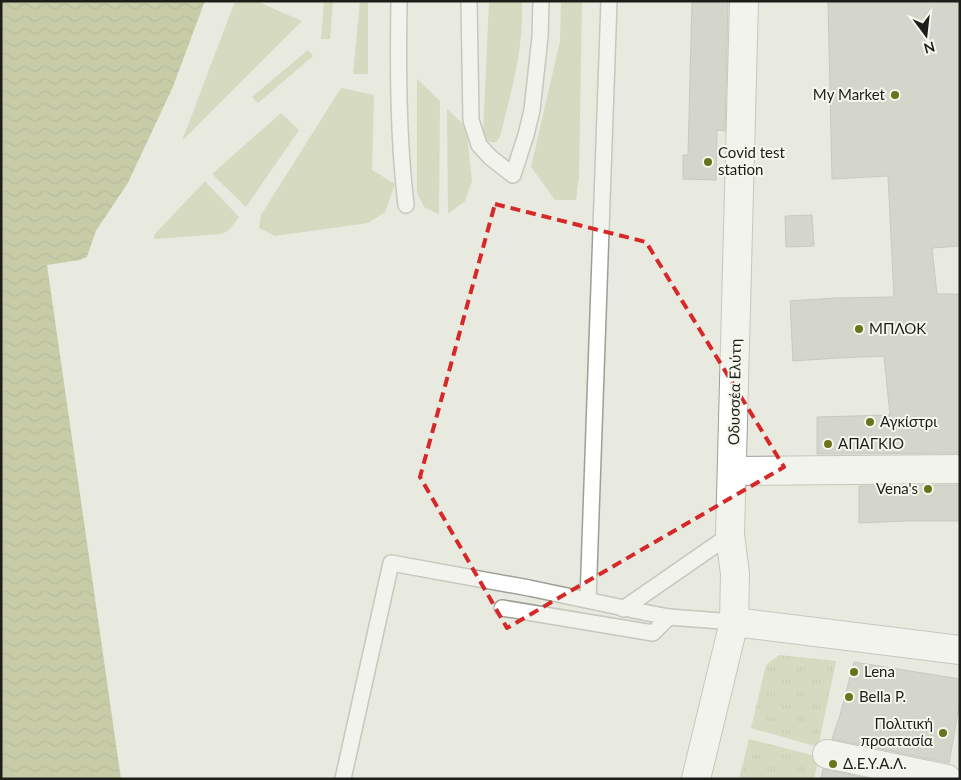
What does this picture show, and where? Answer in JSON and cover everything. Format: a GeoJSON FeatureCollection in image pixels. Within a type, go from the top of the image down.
{"type":"FeatureCollection","features":[{"type":"Feature","properties":{"kind":"street","name":"Οδυσσέα Ελύτη"},"geometry":{"type":"LineString","coordinates":[[696,779],[734,622],[735,574],[730,535],[744,1]]}},
{"type":"Feature","properties":{"kind":"street"},"geometry":{"type":"LineString","coordinates":[[733,471],[960,469]]}},
{"type":"Feature","properties":{"kind":"street"},"geometry":{"type":"LineString","coordinates":[[734,622],[960,650]]}},
{"type":"Feature","properties":{"kind":"street"},"geometry":{"type":"LineString","coordinates":[[826,754],[947,779]]}},
{"type":"Feature","properties":{"kind":"lane"},"geometry":{"type":"LineString","coordinates":[[399,1],[402,174],[406,205]]}},
{"type":"Feature","properties":{"kind":"lane"},"geometry":{"type":"LineString","coordinates":[[469,1],[471,120],[479,145],[490,157],[513,175],[532,110],[540,37],[540,1]]}},
{"type":"Feature","properties":{"kind":"lane"},"geometry":{"type":"LineString","coordinates":[[588,600],[608,1]]}},
{"type":"Feature","properties":{"kind":"lane"},"geometry":{"type":"LineString","coordinates":[[623,609],[730,535]]}},
{"type":"Feature","properties":{"kind":"lane"},"geometry":{"type":"LineString","coordinates":[[343,779],[391,563],[529,588],[669,617],[734,622]]}},
{"type":"Feature","properties":{"kind":"lane"},"geometry":{"type":"LineString","coordinates":[[529,588],[502,608],[654,634],[669,617]]}},
{"type":"Feature","properties":{"kind":"highlighted area"},"geometry":{"type":"Polygon","coordinates":[[[495,204],[646,242],[784,467],[507,628],[420,477],[495,204]]]}},
{"type":"Feature","properties":{"kind":"green space"},"geometry":{"type":"Polygon","coordinates":[[[235,1],[256,1],[302,21],[182,141],[235,1]]]}},
{"type":"Feature","properties":{"kind":"green space"},"geometry":{"type":"Polygon","coordinates":[[[324,1],[333,1],[330,39],[321,39],[324,1]]]}},
{"type":"Feature","properties":{"kind":"green space"},"geometry":{"type":"Polygon","coordinates":[[[360,1],[368,1],[368,74],[353,74],[360,1]]]}},
{"type":"Feature","properties":{"kind":"green space"},"geometry":{"type":"Polygon","coordinates":[[[489,1],[522,1],[521,36],[516,70],[500,137],[496,142],[490,142],[485,139],[483,133],[489,1]]]}},
{"type":"Feature","properties":{"kind":"green space"},"geometry":{"type":"Polygon","coordinates":[[[561,1],[582,1],[579,176],[576,200],[555,200],[531,167],[560,41],[561,1]]]}},
{"type":"Feature","properties":{"kind":"green space"},"geometry":{"type":"Polygon","coordinates":[[[308,50],[313,56],[258,103],[252,97],[308,50]]]}},
{"type":"Feature","properties":{"kind":"green space"},"geometry":{"type":"Polygon","coordinates":[[[417,79],[440,101],[439,214],[424,207],[417,193],[417,79]]]}},
{"type":"Feature","properties":{"kind":"green space"},"geometry":{"type":"Polygon","coordinates":[[[341,88],[374,95],[372,170],[395,184],[385,212],[368,223],[275,236],[259,228],[261,215],[341,88]]]}},
{"type":"Feature","properties":{"kind":"green space"},"geometry":{"type":"Polygon","coordinates":[[[447,109],[466,127],[472,181],[465,201],[448,214],[447,109]]]}},
{"type":"Feature","properties":{"kind":"green space"},"geometry":{"type":"Polygon","coordinates":[[[281,113],[299,130],[246,207],[212,174],[281,113]]]}},
{"type":"Feature","properties":{"kind":"green space"},"geometry":{"type":"Polygon","coordinates":[[[205,181],[239,217],[228,231],[221,234],[155,239],[154,235],[205,181]]]}},
{"type":"Feature","properties":{"kind":"green space"},"geometry":{"type":"Polygon","coordinates":[[[779,655],[836,661],[818,747],[751,728],[766,665],[779,655]]]}},
{"type":"Feature","properties":{"kind":"green space"},"geometry":{"type":"Polygon","coordinates":[[[749,739],[819,757],[814,779],[739,779],[749,739]]]}},
{"type":"Feature","properties":{"kind":"water"},"geometry":{"type":"Polygon","coordinates":[[[1,1],[205,1],[173,87],[128,183],[96,231],[87,257],[80,260],[47,265],[121,779],[1,779],[1,1]]]}},
{"type":"Feature","properties":{"kind":"pier"},"geometry":{"type":"Polygon","coordinates":[[[205,1],[208,1],[175,88],[130,184],[98,232],[90,256],[87,257],[96,231],[128,183],[173,87],[205,1]]]}},
{"type":"Feature","properties":{"kind":"building"},"geometry":{"type":"Polygon","coordinates":[[[692,1],[728,1],[725,131],[717,130],[716,180],[683,179],[683,155],[688,155],[692,1]]]}},
{"type":"Feature","properties":{"kind":"building"},"geometry":{"type":"Polygon","coordinates":[[[828,1],[960,1],[960,246],[932,248],[937,294],[960,294],[960,453],[817,454],[817,417],[890,415],[884,356],[793,361],[790,301],[894,297],[888,176],[832,179],[828,1]]]}},
{"type":"Feature","properties":{"kind":"building"},"geometry":{"type":"Polygon","coordinates":[[[812,215],[814,246],[786,247],[785,216],[812,215]]]}},
{"type":"Feature","properties":{"kind":"building"},"geometry":{"type":"Polygon","coordinates":[[[960,485],[960,521],[859,523],[859,486],[960,485]]]}},
{"type":"Feature","properties":{"kind":"building"},"geometry":{"type":"Polygon","coordinates":[[[854,662],[960,679],[960,701],[949,763],[832,739],[854,662]]]}},
{"type":"Feature","properties":{"kind":"building"},"geometry":{"type":"Polygon","coordinates":[[[824,769],[869,779],[821,779],[824,769]]]}},
{"type":"Feature","properties":{"kind":"place","name":"Μy Market"},"geometry":{"type":"Point","coordinates":[895,95]}},
{"type":"Feature","properties":{"kind":"place","name":"Covid test station"},"geometry":{"type":"Point","coordinates":[708,162]}},
{"type":"Feature","properties":{"kind":"place","name":"ΜΠΛΟΚ"},"geometry":{"type":"Point","coordinates":[859,329]}},
{"type":"Feature","properties":{"kind":"place","name":"Αγκίστρι"},"geometry":{"type":"Point","coordinates":[870,422]}},
{"type":"Feature","properties":{"kind":"place","name":"ΑΠΑΓΚΙΟ"},"geometry":{"type":"Point","coordinates":[828,444]}},
{"type":"Feature","properties":{"kind":"place","name":"Vena's"},"geometry":{"type":"Point","coordinates":[928,489]}},
{"type":"Feature","properties":{"kind":"place","name":"Lena"},"geometry":{"type":"Point","coordinates":[854,672]}},
{"type":"Feature","properties":{"kind":"place","name":"Bella P."},"geometry":{"type":"Point","coordinates":[849,697]}},
{"type":"Feature","properties":{"kind":"place","name":"Πολιτική προατασία"},"geometry":{"type":"Point","coordinates":[943,733]}},
{"type":"Feature","properties":{"kind":"place","name":"Δ.Ε.Υ.Α.Λ."},"geometry":{"type":"Point","coordinates":[833,764]}}]}
